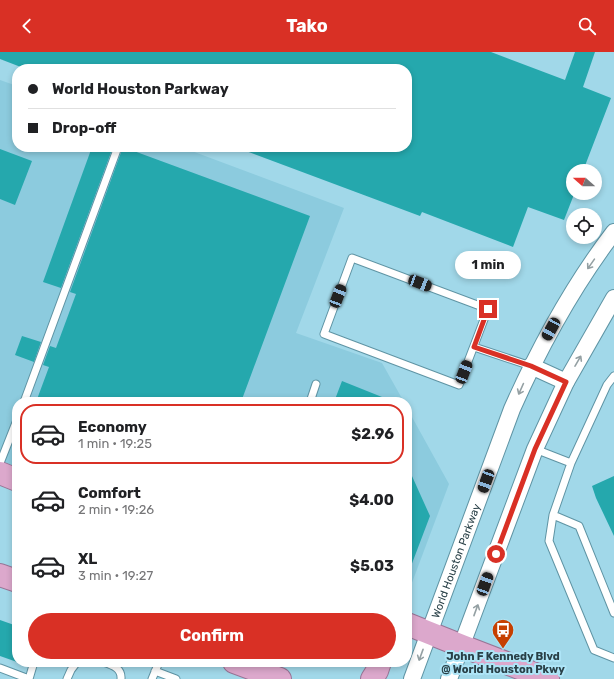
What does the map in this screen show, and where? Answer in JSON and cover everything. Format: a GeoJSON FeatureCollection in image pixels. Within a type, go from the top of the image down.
{"type":"FeatureCollection","features":[{"type":"Feature","properties":{"kind":"highway"},"geometry":{"type":"LineString","coordinates":[[0,473],[12,478]]}},
{"type":"Feature","properties":{"kind":"highway"},"geometry":{"type":"LineString","coordinates":[[0,575],[12,580]]}},
{"type":"Feature","properties":{"kind":"highway"},"geometry":{"type":"LineString","coordinates":[[412,626],[541,678]]}},
{"type":"Feature","properties":{"kind":"highway"},"geometry":{"type":"LineString","coordinates":[[248,667],[280,679]]}},
{"type":"Feature","properties":{"kind":"highway"},"geometry":{"type":"LineString","coordinates":[[372,679],[378,667]]}},
{"type":"Feature","properties":{"kind":"street","name":"World Houston Parkway"},"geometry":{"type":"LineString","coordinates":[[412,679],[512,409],[531,366],[580,280],[614,232]]}},
{"type":"Feature","properties":{"kind":"street"},"geometry":{"type":"LineString","coordinates":[[449,679],[535,449],[566,382],[614,298]]}},
{"type":"Feature","properties":{"kind":"street"},"geometry":{"type":"LineString","coordinates":[[531,366],[566,382]]}},
{"type":"Feature","properties":{"kind":"lane"},"geometry":{"type":"LineString","coordinates":[[26,397],[116,152]]}},
{"type":"Feature","properties":{"kind":"lane"},"geometry":{"type":"LineString","coordinates":[[352,258],[488,309],[474,347],[459,385],[324,334],[352,258]]}},
{"type":"Feature","properties":{"kind":"lane"},"geometry":{"type":"LineString","coordinates":[[474,347],[531,366]]}},
{"type":"Feature","properties":{"kind":"lane"},"geometry":{"type":"LineString","coordinates":[[614,376],[607,385],[571,463],[553,515],[549,541],[594,650],[614,658]]}},
{"type":"Feature","properties":{"kind":"lane"},"geometry":{"type":"LineString","coordinates":[[312,397],[316,384]]}},
{"type":"Feature","properties":{"kind":"lane"},"geometry":{"type":"LineString","coordinates":[[0,463],[12,433]]}},
{"type":"Feature","properties":{"kind":"lane"},"geometry":{"type":"LineString","coordinates":[[535,449],[571,463]]}},
{"type":"Feature","properties":{"kind":"lane"},"geometry":{"type":"LineString","coordinates":[[553,515],[579,526],[614,613]]}},
{"type":"Feature","properties":{"kind":"lane"},"geometry":{"type":"LineString","coordinates":[[0,668],[29,679],[33,667]]}},
{"type":"Feature","properties":{"kind":"lane"},"geometry":{"type":"LineString","coordinates":[[67,679],[73,667]]}},
{"type":"Feature","properties":{"kind":"lane"},"geometry":{"type":"LineString","coordinates":[[115,667],[120,671],[121,679]]}},
{"type":"Feature","properties":{"kind":"lane"},"geometry":{"type":"LineString","coordinates":[[152,679],[157,667]]}},
{"type":"Feature","properties":{"kind":"lane"},"geometry":{"type":"LineString","coordinates":[[155,671],[176,679]]}},
{"type":"Feature","properties":{"kind":"shaded area"},"geometry":{"type":"Polygon","coordinates":[[[0,80],[12,84],[12,152],[194,152],[344,208],[296,333],[382,363],[401,397],[12,397],[12,465],[0,461],[0,80]]]}},
{"type":"Feature","properties":{"kind":"shaded area"},"geometry":{"type":"Polygon","coordinates":[[[412,417],[449,484],[412,583],[412,417]]]}},
{"type":"Feature","properties":{"kind":"building"},"geometry":{"type":"Polygon","coordinates":[[[0,52],[491,52],[565,80],[575,52],[595,52],[583,87],[611,98],[586,164],[566,164],[566,200],[572,200],[569,208],[566,208],[564,220],[528,207],[513,247],[422,212],[420,216],[249,152],[412,152],[412,64],[13,64],[0,59],[0,52]]]}},
{"type":"Feature","properties":{"kind":"building"},"geometry":{"type":"Polygon","coordinates":[[[0,149],[32,161],[15,205],[0,199],[0,149]]]}},
{"type":"Feature","properties":{"kind":"building"},"geometry":{"type":"Polygon","coordinates":[[[90,152],[111,152],[61,288],[43,282],[90,152]]]}},
{"type":"Feature","properties":{"kind":"building"},"geometry":{"type":"Polygon","coordinates":[[[121,152],[137,152],[310,216],[243,397],[38,397],[49,367],[43,365],[50,346],[56,348],[76,294],[70,292],[121,152]]]}},
{"type":"Feature","properties":{"kind":"building"},"geometry":{"type":"Polygon","coordinates":[[[22,336],[41,342],[34,362],[15,355],[22,336]]]}},
{"type":"Feature","properties":{"kind":"building"},"geometry":{"type":"Polygon","coordinates":[[[342,381],[382,397],[336,397],[342,381]]]}},
{"type":"Feature","properties":{"kind":"building"},"geometry":{"type":"Polygon","coordinates":[[[412,476],[430,516],[412,563],[412,476]]]}},
{"type":"Feature","properties":{"kind":"building"},"geometry":{"type":"Polygon","coordinates":[[[614,476],[614,536],[592,486],[614,476]]]}},
{"type":"Feature","properties":{"kind":"building"},"geometry":{"type":"Polygon","coordinates":[[[0,620],[12,624],[12,660],[0,656],[0,620]]]}},
{"type":"Feature","properties":{"kind":"place","name":"John F Kennedy Blvd @ World Houston Pkwy"},"geometry":{"type":"Point","coordinates":[503,650]}},
{"type":"Feature","properties":{"kind":"route"},"geometry":{"type":"LineString","coordinates":[[488,309],[474,347],[531,366],[566,382],[535,449],[496,554]]}}]}
